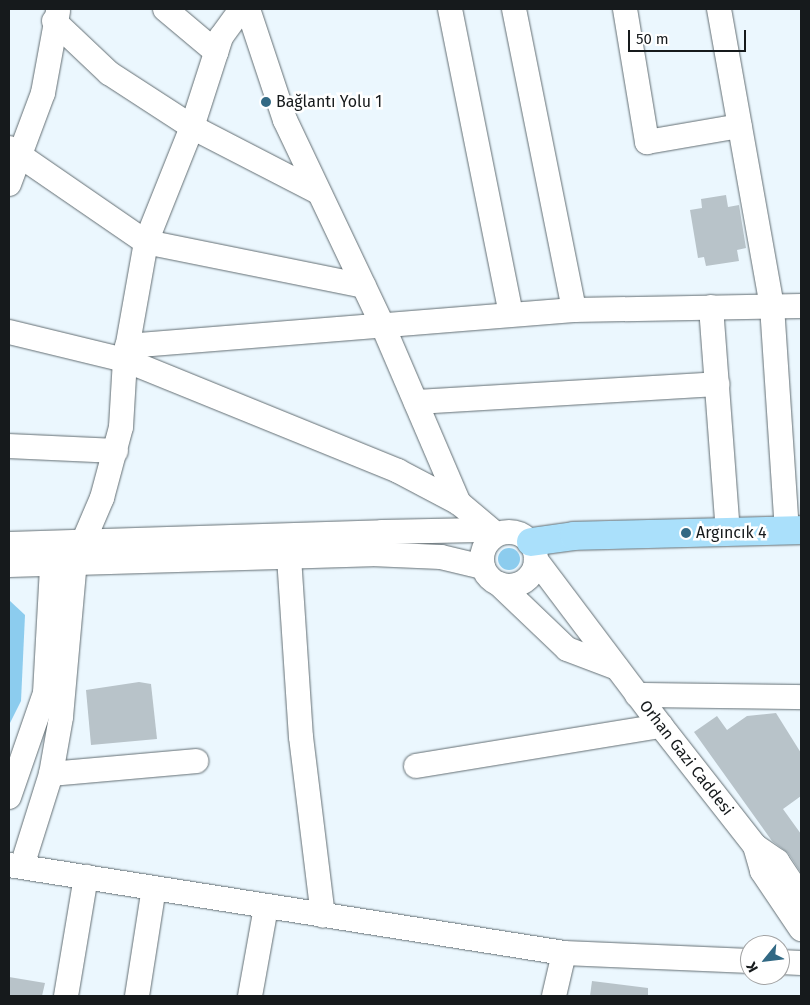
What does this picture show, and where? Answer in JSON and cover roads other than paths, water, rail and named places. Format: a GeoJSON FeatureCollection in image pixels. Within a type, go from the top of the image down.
{"type":"FeatureCollection","features":[{"type":"Feature","properties":{"kind":"main road"},"geometry":{"type":"LineString","coordinates":[[533,551],[574,536],[794,530]]}},
{"type":"Feature","properties":{"kind":"street"},"geometry":{"type":"LineString","coordinates":[[165,9],[216,52]]}},
{"type":"Feature","properties":{"kind":"street"},"geometry":{"type":"LineString","coordinates":[[9,797],[45,693],[66,552],[116,451],[126,353],[146,242],[192,127],[216,52],[241,9]]}},
{"type":"Feature","properties":{"kind":"street"},"geometry":{"type":"LineString","coordinates":[[248,9],[273,89],[318,192],[383,326],[459,503]]}},
{"type":"Feature","properties":{"kind":"street"},"geometry":{"type":"LineString","coordinates":[[450,9],[511,313]]}},
{"type":"Feature","properties":{"kind":"street"},"geometry":{"type":"LineString","coordinates":[[514,9],[574,310]]}},
{"type":"Feature","properties":{"kind":"street"},"geometry":{"type":"LineString","coordinates":[[625,9],[647,142],[740,126]]}},
{"type":"Feature","properties":{"kind":"street"},"geometry":{"type":"LineString","coordinates":[[719,9],[772,306],[794,530]]}},
{"type":"Feature","properties":{"kind":"street"},"geometry":{"type":"LineString","coordinates":[[57,15],[109,73],[192,127],[318,192]]}},
{"type":"Feature","properties":{"kind":"street"},"geometry":{"type":"LineString","coordinates":[[9,184],[15,153],[43,94],[57,15]]}},
{"type":"Feature","properties":{"kind":"street"},"geometry":{"type":"LineString","coordinates":[[15,153],[146,242],[364,286]]}},
{"type":"Feature","properties":{"kind":"street"},"geometry":{"type":"LineString","coordinates":[[126,353],[511,313],[801,306]]}},
{"type":"Feature","properties":{"kind":"street"},"geometry":{"type":"LineString","coordinates":[[711,307],[728,532]]}},
{"type":"Feature","properties":{"kind":"street"},"geometry":{"type":"LineString","coordinates":[[9,332],[126,353],[398,471],[459,503],[494,536]]}},
{"type":"Feature","properties":{"kind":"street"},"geometry":{"type":"LineString","coordinates":[[416,402],[717,384]]}},
{"type":"Feature","properties":{"kind":"street"},"geometry":{"type":"LineString","coordinates":[[9,446],[116,451]]}},
{"type":"Feature","properties":{"kind":"street"},"geometry":{"type":"LineString","coordinates":[[9,544],[66,552],[289,557],[413,555],[522,583],[532,573],[533,551],[515,532],[494,536],[480,530],[66,552],[9,565]]}},
{"type":"Feature","properties":{"kind":"street"},"geometry":{"type":"LineString","coordinates":[[494,536],[482,553],[491,575],[567,649],[617,668]]}},
{"type":"Feature","properties":{"kind":"street","name":"Orhan Gazi Caddesi"},"geometry":{"type":"LineString","coordinates":[[533,551],[661,726],[755,846],[777,861],[801,897]]}},
{"type":"Feature","properties":{"kind":"street"},"geometry":{"type":"LineString","coordinates":[[66,552],[66,681],[51,774],[15,866],[564,953],[740,961]]}},
{"type":"Feature","properties":{"kind":"street"},"geometry":{"type":"LineString","coordinates":[[289,557],[301,737],[323,916]]}},
{"type":"Feature","properties":{"kind":"street"},"geometry":{"type":"LineString","coordinates":[[637,695],[798,702]]}},
{"type":"Feature","properties":{"kind":"street"},"geometry":{"type":"LineString","coordinates":[[416,766],[661,726]]}},
{"type":"Feature","properties":{"kind":"street"},"geometry":{"type":"LineString","coordinates":[[51,774],[196,761]]}},
{"type":"Feature","properties":{"kind":"street","name":"Orhan Gazi Caddesi"},"geometry":{"type":"LineString","coordinates":[[755,846],[762,871],[801,929]]}},
{"type":"Feature","properties":{"kind":"street"},"geometry":{"type":"LineString","coordinates":[[66,996],[86,877]]}},
{"type":"Feature","properties":{"kind":"street"},"geometry":{"type":"LineString","coordinates":[[137,996],[154,888]]}},
{"type":"Feature","properties":{"kind":"street"},"geometry":{"type":"LineString","coordinates":[[250,996],[266,907]]}},
{"type":"Feature","properties":{"kind":"street"},"geometry":{"type":"LineString","coordinates":[[554,996],[564,953]]}},
{"type":"Feature","properties":{"kind":"place","name":"Bağlantı Yolu 1"},"geometry":{"type":"Point","coordinates":[266,102]}},
{"type":"Feature","properties":{"kind":"place","name":"Argıncık 4"},"geometry":{"type":"Point","coordinates":[686,533]}}]}
